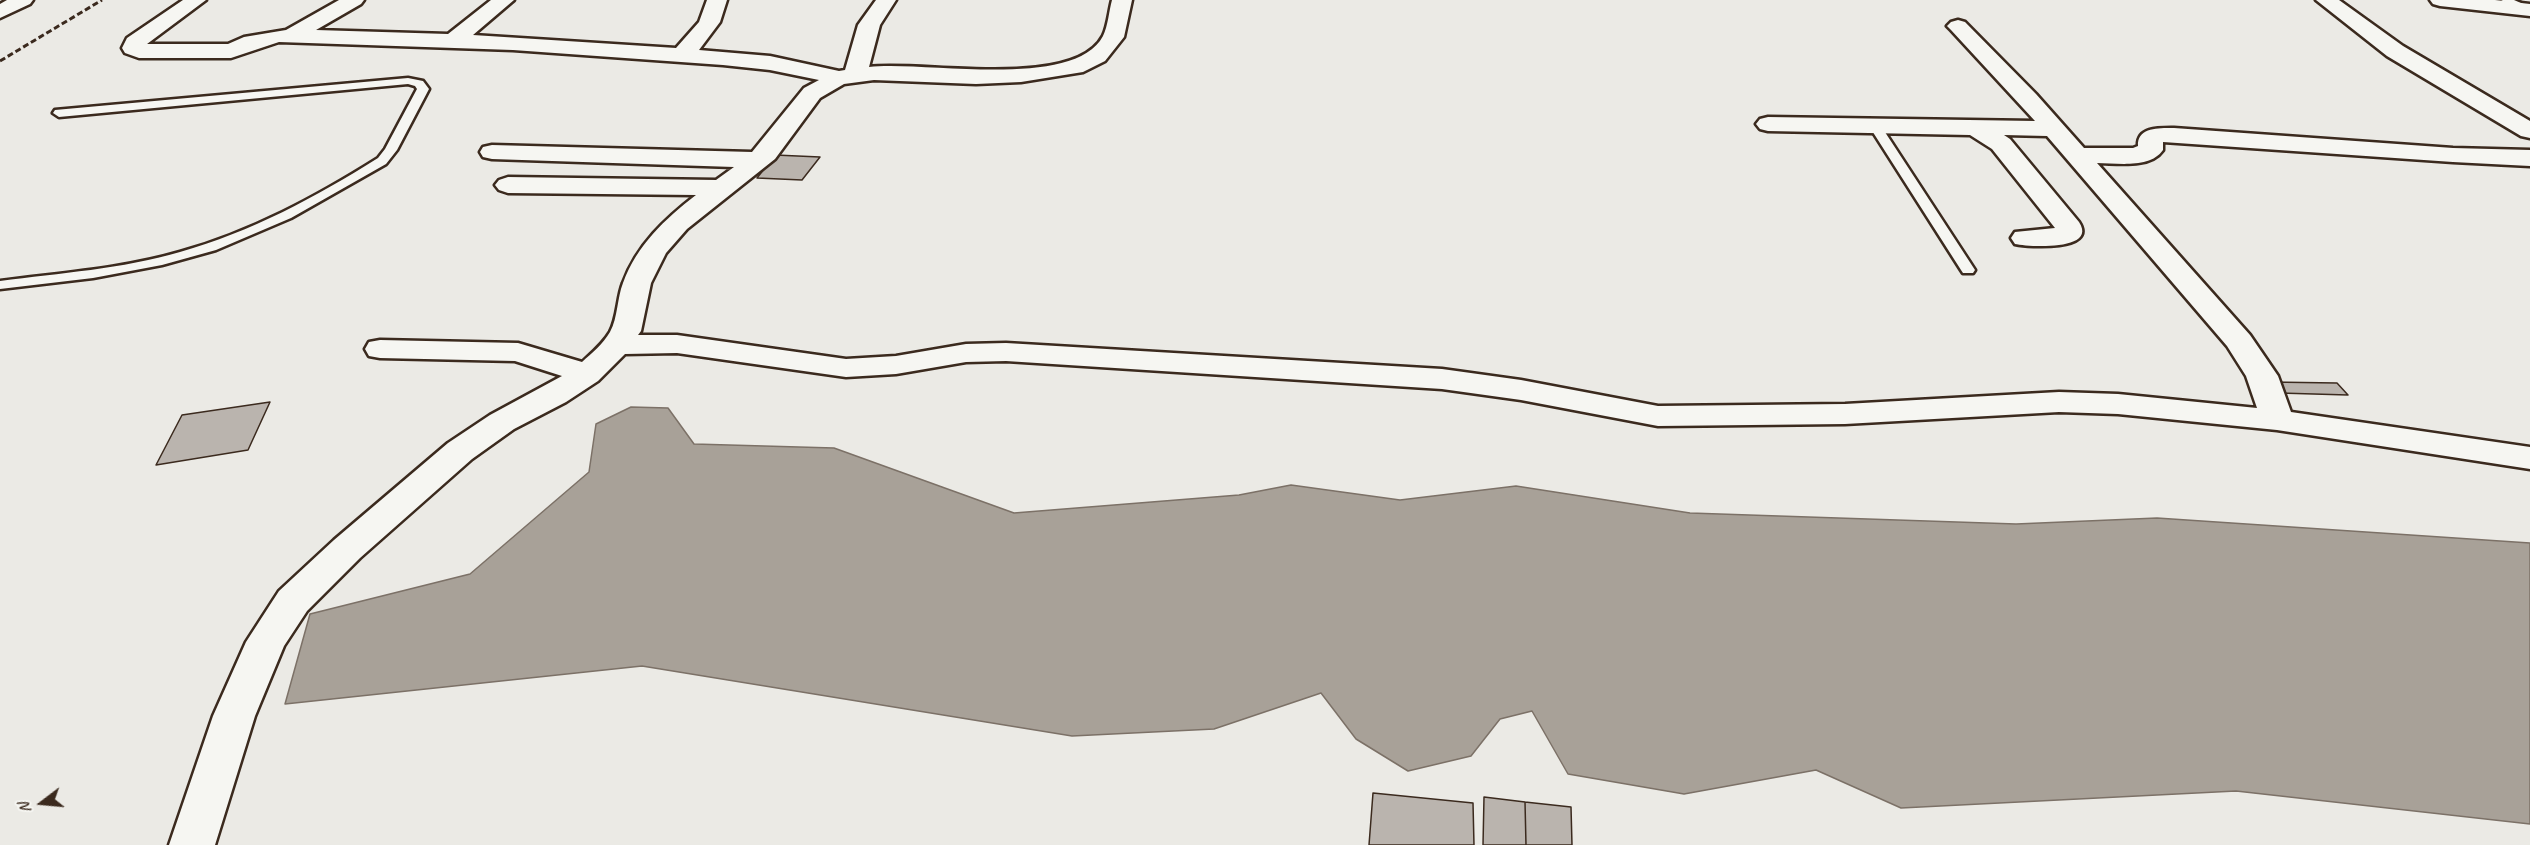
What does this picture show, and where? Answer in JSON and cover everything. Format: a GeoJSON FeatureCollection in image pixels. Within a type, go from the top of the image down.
{"type":"FeatureCollection","features":[{"type":"Feature","properties":{"kind":"street"},"geometry":{"type":"LineString","coordinates":[[0,12],[22,0]]}},
{"type":"Feature","properties":{"kind":"street"},"geometry":{"type":"LineString","coordinates":[[196,0],[135,43],[133,48],[139,51],[217,53],[231,51],[265,38],[290,36],[455,39],[531,43],[788,65],[847,77],[874,74],[976,78],[1021,75],[1075,67],[1097,56],[1113,37],[1122,0]]}},
{"type":"Feature","properties":{"kind":"street"},"geometry":{"type":"LineString","coordinates":[[290,36],[354,0]]}},
{"type":"Feature","properties":{"kind":"street"},"geometry":{"type":"LineString","coordinates":[[455,39],[504,0]]}},
{"type":"Feature","properties":{"kind":"street"},"geometry":{"type":"LineString","coordinates":[[682,55],[707,27],[717,0]]}},
{"type":"Feature","properties":{"kind":"street"},"geometry":{"type":"LineString","coordinates":[[192,845],[234,716],[266,642],[293,601],[347,549],[460,451],[502,422],[555,395],[587,374],[617,345],[626,331],[637,283],[653,250],[677,223],[758,160],[781,137],[812,93],[847,77],[869,25],[886,0]]}},
{"type":"Feature","properties":{"kind":"street"},"geometry":{"type":"LineString","coordinates":[[2326,0],[2395,51],[2530,131]]}},
{"type":"Feature","properties":{"kind":"street"},"geometry":{"type":"LineString","coordinates":[[2440,0],[2528,10]]}},
{"type":"Feature","properties":{"kind":"street"},"geometry":{"type":"LineString","coordinates":[[1958,26],[2054,129],[2239,341],[2262,376],[2277,420]]}},
{"type":"Feature","properties":{"kind":"street"},"geometry":{"type":"LineString","coordinates":[[1768,124],[2054,129]]}},
{"type":"Feature","properties":{"kind":"street"},"geometry":{"type":"LineString","coordinates":[[1976,128],[2001,144],[2069,228],[2069,234],[2064,236],[2025,238]]}},
{"type":"Feature","properties":{"kind":"street"},"geometry":{"type":"LineString","coordinates":[[2077,155],[2137,156],[2151,150],[2150,140],[2158,135],[2174,135],[2530,158]]}},
{"type":"Feature","properties":{"kind":"street"},"geometry":{"type":"LineString","coordinates":[[492,153],[758,160]]}},
{"type":"Feature","properties":{"kind":"street"},"geometry":{"type":"LineString","coordinates":[[508,185],[720,188]]}},
{"type":"Feature","properties":{"kind":"street"},"geometry":{"type":"LineString","coordinates":[[617,345],[677,344],[846,368],[896,365],[966,353],[1006,352],[1300,369],[1442,379],[1521,390],[1658,416],[1845,414],[2059,402],[2118,404],[2277,420],[2530,458]]}},
{"type":"Feature","properties":{"kind":"street"},"geometry":{"type":"LineString","coordinates":[[380,349],[518,352],[587,374]]}},
{"type":"Feature","properties":{"kind":"lane"},"geometry":{"type":"LineString","coordinates":[[2506,0],[2528,10]]}},
{"type":"Feature","properties":{"kind":"lane"},"geometry":{"type":"LineString","coordinates":[[0,285],[130,267],[173,257],[234,238],[276,221],[382,161],[391,150],[423,89],[419,83],[408,81],[59,113]]}},
{"type":"Feature","properties":{"kind":"lane"},"geometry":{"type":"LineString","coordinates":[[1875,126],[1968,270]]}},
{"type":"Feature","properties":{"kind":"shaded area"},"geometry":{"type":"Polygon","coordinates":[[[631,407],[668,408],[694,444],[834,448],[1014,513],[1239,495],[1291,485],[1400,500],[1516,486],[1690,513],[2016,524],[2157,518],[2530,543],[2530,824],[2236,791],[1901,808],[1816,770],[1684,794],[1568,774],[1532,711],[1500,719],[1471,756],[1408,771],[1356,739],[1321,693],[1214,729],[1072,736],[642,666],[285,704],[310,614],[470,574],[589,472],[596,424],[631,407]]]}},
{"type":"Feature","properties":{"kind":"building"},"geometry":{"type":"Polygon","coordinates":[[[775,155],[820,157],[802,180],[757,178],[775,155]]]}},
{"type":"Feature","properties":{"kind":"building"},"geometry":{"type":"Polygon","coordinates":[[[2269,382],[2337,383],[2348,395],[2279,393],[2269,382]]]}},
{"type":"Feature","properties":{"kind":"building"},"geometry":{"type":"Polygon","coordinates":[[[270,402],[248,450],[156,465],[182,415],[270,402]]]}},
{"type":"Feature","properties":{"kind":"building"},"geometry":{"type":"Polygon","coordinates":[[[1373,793],[1473,803],[1474,845],[1369,845],[1373,793]]]}},
{"type":"Feature","properties":{"kind":"building"},"geometry":{"type":"Polygon","coordinates":[[[1484,797],[1525,802],[1526,845],[1483,845],[1484,797]]]}},
{"type":"Feature","properties":{"kind":"building"},"geometry":{"type":"Polygon","coordinates":[[[1525,802],[1571,807],[1572,845],[1526,845],[1525,802]]]}},
{"type":"Feature","properties":{"kind":"railway"},"geometry":{"type":"LineString","coordinates":[[0,61],[102,0]]}}]}
